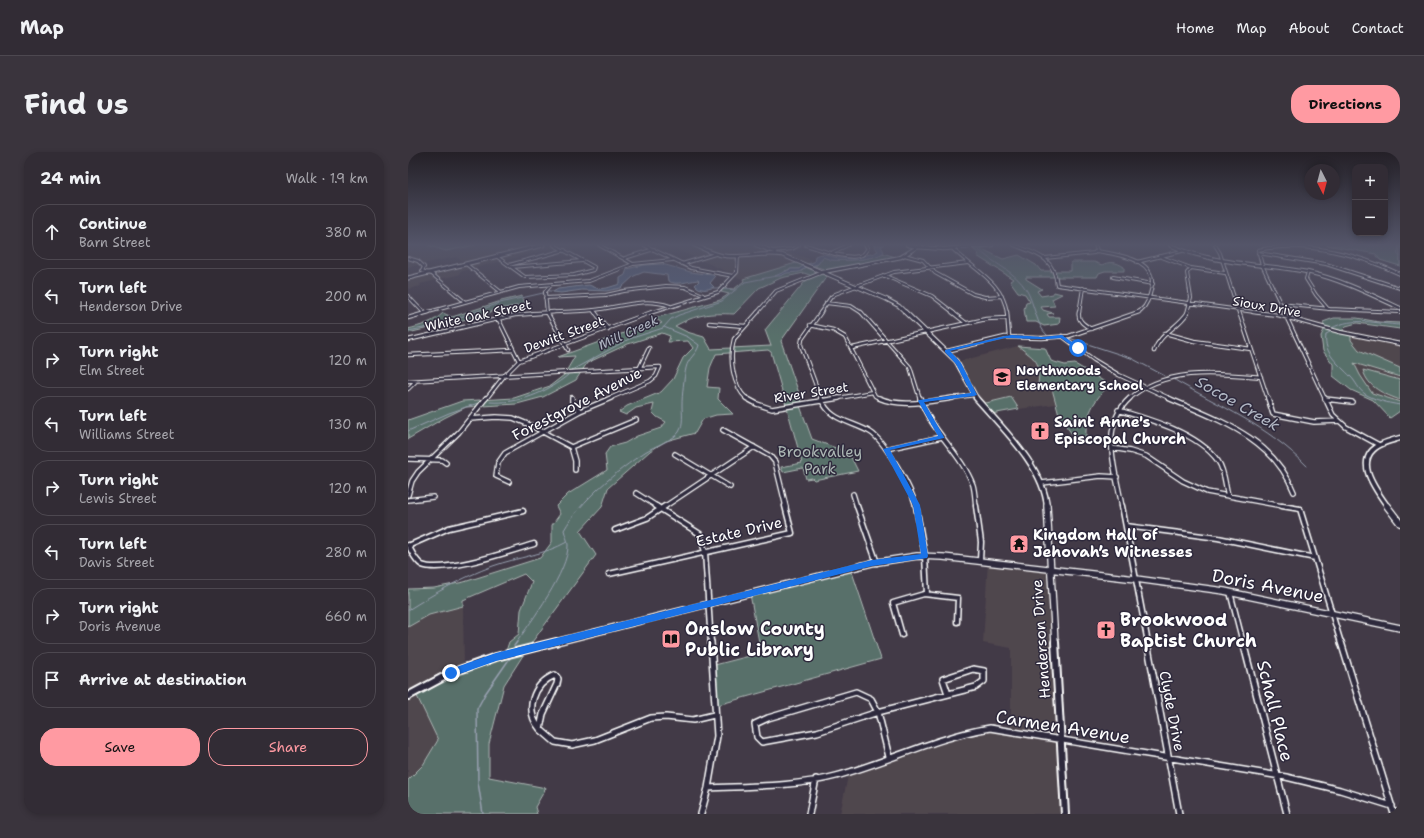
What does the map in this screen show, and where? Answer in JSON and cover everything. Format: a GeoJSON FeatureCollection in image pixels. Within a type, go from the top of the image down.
{"type":"FeatureCollection","features":[{"type":"Feature","properties":{"kind":"street"},"geometry":{"type":"LineString","coordinates":[[434,276],[465,302]]}},
{"type":"Feature","properties":{"kind":"street"},"geometry":{"type":"LineString","coordinates":[[481,276],[501,292]]}},
{"type":"Feature","properties":{"kind":"street"},"geometry":{"type":"LineString","coordinates":[[524,276],[556,276]]}},
{"type":"Feature","properties":{"kind":"street"},"geometry":{"type":"LineString","coordinates":[[408,318],[524,286],[589,281],[602,276]]}},
{"type":"Feature","properties":{"kind":"street","name":"Dewitt Street"},"geometry":{"type":"LineString","coordinates":[[408,493],[412,481],[418,472],[450,442],[504,376],[519,361],[670,306],[718,292],[723,284],[733,276]]}},
{"type":"Feature","properties":{"kind":"street","name":"River Street"},"geometry":{"type":"LineString","coordinates":[[813,276],[776,291],[734,338],[731,346],[738,386],[744,397],[764,408],[772,409],[874,392]]}},
{"type":"Feature","properties":{"kind":"street","name":"Henderson Drive"},"geometry":{"type":"LineString","coordinates":[[832,276],[899,306],[947,351],[958,363],[974,395],[1024,452],[1042,483],[1046,497],[1065,814]]}},
{"type":"Feature","properties":{"kind":"street"},"geometry":{"type":"LineString","coordinates":[[881,276],[835,294],[826,303],[810,325],[803,336],[801,345],[824,406],[831,414],[870,432],[881,441],[916,505],[925,556],[927,594]]}},
{"type":"Feature","properties":{"kind":"street"},"geometry":{"type":"LineString","coordinates":[[885,276],[932,296],[966,323]]}},
{"type":"Feature","properties":{"kind":"street"},"geometry":{"type":"LineString","coordinates":[[940,276],[973,294],[985,297],[1002,296]]}},
{"type":"Feature","properties":{"kind":"street"},"geometry":{"type":"LineString","coordinates":[[986,276],[992,280],[1006,304],[1009,337]]}},
{"type":"Feature","properties":{"kind":"street","name":"Sioux Drive"},"geometry":{"type":"LineString","coordinates":[[1056,276],[1057,285],[1286,317],[1340,332],[1400,344]]}},
{"type":"Feature","properties":{"kind":"street"},"geometry":{"type":"LineString","coordinates":[[947,351],[1009,337],[1042,338],[1062,336],[1091,329],[1139,312],[1148,304],[1153,284],[1153,276]]}},
{"type":"Feature","properties":{"kind":"street"},"geometry":{"type":"LineString","coordinates":[[1154,350],[1154,346],[1164,333],[1182,320],[1187,314],[1190,304],[1191,289],[1189,276]]}},
{"type":"Feature","properties":{"kind":"street"},"geometry":{"type":"LineString","coordinates":[[1226,276],[1273,414],[1315,422],[1332,423],[1339,421]]}},
{"type":"Feature","properties":{"kind":"street"},"geometry":{"type":"LineString","coordinates":[[1267,276],[1333,415],[1346,427],[1379,445]]}},
{"type":"Feature","properties":{"kind":"street"},"geometry":{"type":"LineString","coordinates":[[1307,276],[1306,279],[1319,300],[1328,309]]}},
{"type":"Feature","properties":{"kind":"street"},"geometry":{"type":"LineString","coordinates":[[1321,276],[1342,282],[1400,308]]}},
{"type":"Feature","properties":{"kind":"street"},"geometry":{"type":"LineString","coordinates":[[1365,276],[1400,288]]}},
{"type":"Feature","properties":{"kind":"street"},"geometry":{"type":"LineString","coordinates":[[1112,277],[1153,284]]}},
{"type":"Feature","properties":{"kind":"street"},"geometry":{"type":"LineString","coordinates":[[553,283],[545,292],[546,311],[566,344],[568,350]]}},
{"type":"Feature","properties":{"kind":"street"},"geometry":{"type":"LineString","coordinates":[[545,298],[606,295],[624,291],[666,286],[685,287],[705,295]]}},
{"type":"Feature","properties":{"kind":"street"},"geometry":{"type":"LineString","coordinates":[[1082,288],[1078,316],[1081,322],[1091,329]]}},
{"type":"Feature","properties":{"kind":"street"},"geometry":{"type":"LineString","coordinates":[[408,296],[424,313]]}},
{"type":"Feature","properties":{"kind":"street","name":"White Oak Street"},"geometry":{"type":"LineString","coordinates":[[408,340],[515,315],[546,311],[593,310],[647,301],[662,302],[670,306]]}},
{"type":"Feature","properties":{"kind":"street"},"geometry":{"type":"LineString","coordinates":[[826,303],[851,306],[858,310],[910,367],[920,401],[966,472],[973,486],[981,542],[980,560]]}},
{"type":"Feature","properties":{"kind":"street"},"geometry":{"type":"LineString","coordinates":[[1280,304],[1328,309],[1400,312]]}},
{"type":"Feature","properties":{"kind":"street"},"geometry":{"type":"LineString","coordinates":[[593,310],[608,329]]}},
{"type":"Feature","properties":{"kind":"street"},"geometry":{"type":"LineString","coordinates":[[498,318],[519,361]]}},
{"type":"Feature","properties":{"kind":"street"},"geometry":{"type":"LineString","coordinates":[[852,348],[966,323],[995,318],[1007,318]]}},
{"type":"Feature","properties":{"kind":"street"},"geometry":{"type":"LineString","coordinates":[[710,323],[745,326]]}},
{"type":"Feature","properties":{"kind":"street"},"geometry":{"type":"LineString","coordinates":[[810,325],[837,331],[845,337],[878,398],[889,402],[898,403],[974,395]]}},
{"type":"Feature","properties":{"kind":"street"},"geometry":{"type":"LineString","coordinates":[[1164,333],[1194,341],[1251,349]]}},
{"type":"Feature","properties":{"kind":"street"},"geometry":{"type":"LineString","coordinates":[[1062,336],[1104,367],[1234,428],[1259,444],[1287,473],[1294,492]]}},
{"type":"Feature","properties":{"kind":"street"},"geometry":{"type":"LineString","coordinates":[[639,369],[649,348]]}},
{"type":"Feature","properties":{"kind":"street"},"geometry":{"type":"LineString","coordinates":[[408,355],[513,350]]}},
{"type":"Feature","properties":{"kind":"street","name":"Forestgrove Avenue"},"geometry":{"type":"LineString","coordinates":[[408,381],[660,367],[656,376],[650,381],[580,411],[505,453],[498,461],[495,471],[496,476],[509,482]]}},
{"type":"Feature","properties":{"kind":"street","name":"Clyde Drive"},"geometry":{"type":"LineString","coordinates":[[1179,814],[1110,434],[1118,410],[1124,402],[1145,387],[1164,378],[1207,374],[1261,377]]}},
{"type":"Feature","properties":{"kind":"street"},"geometry":{"type":"LineString","coordinates":[[408,389],[416,381]]}},
{"type":"Feature","properties":{"kind":"street"},"geometry":{"type":"LineString","coordinates":[[572,397],[572,402],[580,411]]}},
{"type":"Feature","properties":{"kind":"street"},"geometry":{"type":"LineString","coordinates":[[1325,399],[1352,402]]}},
{"type":"Feature","properties":{"kind":"street"},"geometry":{"type":"LineString","coordinates":[[1118,410],[1143,417],[1175,430],[1202,446],[1218,462],[1228,496]]}},
{"type":"Feature","properties":{"kind":"street"},"geometry":{"type":"LineString","coordinates":[[470,419],[506,417],[516,419],[542,431],[571,447],[575,461],[575,470]]}},
{"type":"Feature","properties":{"kind":"street"},"geometry":{"type":"LineString","coordinates":[[571,447],[636,420]]}},
{"type":"Feature","properties":{"kind":"street","name":"Estate Drive"},"geometry":{"type":"LineString","coordinates":[[609,574],[792,533],[775,462],[770,456],[723,430]]}},
{"type":"Feature","properties":{"kind":"street"},"geometry":{"type":"LineString","coordinates":[[886,449],[942,437]]}},
{"type":"Feature","properties":{"kind":"street"},"geometry":{"type":"LineString","coordinates":[[1400,438],[1379,445],[1371,450],[1366,458],[1366,472],[1370,481],[1400,523]]}},
{"type":"Feature","properties":{"kind":"street"},"geometry":{"type":"LineString","coordinates":[[615,530],[633,524],[661,509],[754,447]]}},
{"type":"Feature","properties":{"kind":"street"},"geometry":{"type":"LineString","coordinates":[[1112,448],[1130,451],[1146,456],[1193,487],[1207,492],[1300,509],[1394,814]]}},
{"type":"Feature","properties":{"kind":"street"},"geometry":{"type":"LineString","coordinates":[[675,454],[730,487]]}},
{"type":"Feature","properties":{"kind":"street"},"geometry":{"type":"LineString","coordinates":[[408,459],[442,460],[446,464]]}},
{"type":"Feature","properties":{"kind":"street"},"geometry":{"type":"LineString","coordinates":[[1042,483],[1101,476],[1117,477]]}},
{"type":"Feature","properties":{"kind":"street"},"geometry":{"type":"LineString","coordinates":[[636,493],[700,534],[705,552],[716,736],[708,788],[701,814]]}},
{"type":"Feature","properties":{"kind":"street"},"geometry":{"type":"LineString","coordinates":[[853,494],[877,563]]}},
{"type":"Feature","properties":{"kind":"street"},"geometry":{"type":"LineString","coordinates":[[408,500],[434,497]]}},
{"type":"Feature","properties":{"kind":"street"},"geometry":{"type":"LineString","coordinates":[[523,511],[449,528],[408,546],[414,558],[422,565],[438,566],[481,559],[534,544]]}},
{"type":"Feature","properties":{"kind":"street"},"geometry":{"type":"LineString","coordinates":[[1126,526],[1218,538],[1315,558]]}},
{"type":"Feature","properties":{"kind":"street","name":"Doris Avenue"},"geometry":{"type":"LineString","coordinates":[[408,696],[451,673],[485,660],[877,563],[925,556],[980,560],[1136,578],[1230,592],[1400,628]]}},
{"type":"Feature","properties":{"kind":"street","name":"Schall Place"},"geometry":{"type":"LineString","coordinates":[[1230,592],[1287,814]]}},
{"type":"Feature","properties":{"kind":"street"},"geometry":{"type":"LineString","coordinates":[[902,635],[893,603],[924,594],[958,598],[956,622]]}},
{"type":"Feature","properties":{"kind":"street"},"geometry":{"type":"LineString","coordinates":[[889,757],[877,712],[875,703],[866,694],[856,692],[768,718],[755,724],[756,735],[762,742],[817,732],[877,712],[948,694],[976,686],[984,681],[984,671],[973,669],[943,679],[948,694]]}},
{"type":"Feature","properties":{"kind":"street"},"geometry":{"type":"LineString","coordinates":[[540,729],[543,714],[558,679],[555,675],[546,678],[535,690],[531,714],[540,729],[550,738],[561,744],[577,744],[653,717],[662,716],[692,720],[714,715]]}},
{"type":"Feature","properties":{"kind":"street","name":"Carmen Avenue"},"geometry":{"type":"LineString","coordinates":[[708,788],[778,785],[834,776],[965,732],[990,728],[1168,758],[1277,774],[1359,794],[1392,806]]}},
{"type":"Feature","properties":{"kind":"street"},"geometry":{"type":"LineString","coordinates":[[809,814],[816,779]]}},
{"type":"Feature","properties":{"kind":"shaded area"},"geometry":{"type":"Polygon","coordinates":[[[417,276],[453,276],[420,284],[421,286],[408,289],[408,278],[417,276]]]}},
{"type":"Feature","properties":{"kind":"shaded area"},"geometry":{"type":"Polygon","coordinates":[[[733,276],[753,276],[743,279],[733,276]]]}},
{"type":"Feature","properties":{"kind":"shaded area"},"geometry":{"type":"Polygon","coordinates":[[[1351,334],[1400,344],[1400,368],[1359,350],[1351,340],[1351,334]]]}},
{"type":"Feature","properties":{"kind":"shaded area","name":"Northwoods Elementary School"},"geometry":{"type":"Polygon","coordinates":[[[1018,346],[1033,358],[1040,369],[1038,384],[1040,388],[1052,389],[1056,404],[1019,409],[1011,397],[982,404],[957,362],[1018,346]]]}},
{"type":"Feature","properties":{"kind":"shaded area"},"geometry":{"type":"Polygon","coordinates":[[[1354,363],[1400,377],[1400,402],[1372,393],[1354,363]]]}},
{"type":"Feature","properties":{"kind":"shaded area"},"geometry":{"type":"Polygon","coordinates":[[[988,561],[1050,569],[1065,814],[840,814],[849,771],[879,760],[990,728],[1011,731],[1011,648],[983,643],[988,561]]]}},
{"type":"Feature","properties":{"kind":"shaded area"},"geometry":{"type":"Polygon","coordinates":[[[463,606],[464,668],[438,740],[423,765],[408,780],[408,627],[429,615],[463,606]]]}},
{"type":"Feature","properties":{"kind":"green space"},"geometry":{"type":"Polygon","coordinates":[[[753,276],[791,276],[781,278],[759,288],[734,314],[703,315],[675,326],[687,332],[704,337],[711,349],[771,346],[765,330],[807,279],[816,276],[827,276],[781,341],[802,402],[786,405],[771,352],[768,350],[716,354],[710,368],[707,387],[719,388],[718,399],[733,414],[716,415],[703,419],[695,433],[666,441],[650,451],[608,488],[602,507],[580,531],[596,555],[527,649],[504,685],[489,744],[489,777],[546,788],[535,807],[537,814],[408,814],[408,780],[423,765],[438,740],[415,692],[451,673],[505,654],[509,642],[519,634],[521,610],[532,582],[524,574],[463,600],[463,606],[429,615],[408,627],[408,589],[434,588],[464,582],[540,558],[552,542],[552,525],[560,514],[556,506],[568,494],[607,470],[605,454],[610,447],[625,443],[637,436],[661,428],[666,422],[652,412],[654,404],[636,408],[626,415],[619,412],[627,406],[661,392],[673,379],[683,358],[693,348],[688,341],[668,342],[670,336],[662,333],[628,344],[587,363],[576,380],[543,397],[517,404],[466,407],[408,439],[408,420],[462,401],[514,398],[550,386],[564,375],[575,356],[558,357],[643,326],[650,328],[662,323],[655,318],[720,300],[729,294],[721,292],[723,288],[734,289],[744,281],[743,279],[753,276]]]}},
{"type":"Feature","properties":{"kind":"green space"},"geometry":{"type":"Polygon","coordinates":[[[1008,276],[1098,276],[1026,277],[1026,279],[1042,289],[1037,291],[1041,296],[1053,294],[1054,292],[1062,294],[1052,299],[1055,306],[1041,307],[1043,310],[1053,313],[1047,314],[1049,317],[1060,317],[1059,324],[1044,326],[1036,322],[1026,322],[1024,309],[1026,303],[1030,302],[1025,294],[1018,292],[1010,281],[1013,279],[1008,276]]]}},
{"type":"Feature","properties":{"kind":"green space"},"geometry":{"type":"Polygon","coordinates":[[[522,296],[525,304],[495,310],[484,315],[408,333],[408,329],[431,321],[443,313],[452,317],[501,301],[522,296]]]}},
{"type":"Feature","properties":{"kind":"green space"},"geometry":{"type":"Polygon","coordinates":[[[1334,318],[1357,318],[1379,322],[1400,323],[1400,329],[1357,323],[1346,326],[1343,329],[1345,333],[1351,334],[1351,340],[1359,350],[1400,368],[1400,377],[1354,363],[1372,393],[1400,402],[1400,411],[1390,418],[1373,400],[1351,390],[1333,376],[1333,364],[1323,351],[1321,336],[1325,328],[1323,322],[1334,318]]]}},
{"type":"Feature","properties":{"kind":"green space"},"geometry":{"type":"Polygon","coordinates":[[[1018,346],[1045,348],[1051,361],[1065,365],[1075,364],[1110,385],[1099,396],[1092,408],[1087,422],[1086,437],[1075,438],[1060,418],[1052,389],[1040,388],[1038,384],[1039,370],[1036,362],[1018,346]]]}},
{"type":"Feature","properties":{"kind":"green space"},"geometry":{"type":"Polygon","coordinates":[[[1363,370],[1400,380],[1400,400],[1377,390],[1365,376],[1363,370]]]}},
{"type":"Feature","properties":{"kind":"green space"},"geometry":{"type":"Polygon","coordinates":[[[1011,397],[1019,409],[991,414],[982,404],[1011,397]]]}},
{"type":"Feature","properties":{"kind":"green space","name":"Brookvalley Park"},"geometry":{"type":"Polygon","coordinates":[[[800,406],[812,439],[849,453],[858,471],[814,480],[812,478],[806,479],[803,468],[783,472],[781,467],[802,463],[787,408],[800,406]]]}},
{"type":"Feature","properties":{"kind":"green space"},"geometry":{"type":"Polygon","coordinates":[[[851,569],[881,659],[714,706],[711,666],[761,653],[750,594],[851,569]]]}},
{"type":"Feature","properties":{"kind":"water"},"geometry":{"type":"Polygon","coordinates":[[[624,276],[634,276],[621,288],[606,291],[582,290],[561,293],[553,292],[558,289],[589,285],[599,289],[607,288],[620,284],[620,278],[624,276]]]}},
{"type":"Feature","properties":{"kind":"water"},"geometry":{"type":"Polygon","coordinates":[[[667,276],[715,277],[710,283],[714,287],[706,289],[701,289],[695,285],[699,281],[698,280],[683,283],[668,281],[667,276]]]}},
{"type":"Feature","properties":{"kind":"waterway","name":"Mill Creek"},"geometry":{"type":"LineString","coordinates":[[572,370],[629,339],[663,328],[671,319],[679,315],[722,301],[745,282],[776,276]]}},
{"type":"Feature","properties":{"kind":"waterway","name":"Socoe Creek"},"geometry":{"type":"LineString","coordinates":[[1014,276],[1027,291],[1038,321],[1047,335]]}},
{"type":"Feature","properties":{"kind":"waterway"},"geometry":{"type":"LineString","coordinates":[[712,288],[718,288]]}},
{"type":"Feature","properties":{"kind":"waterway"},"geometry":{"type":"LineString","coordinates":[[722,289],[735,290]]}},
{"type":"Feature","properties":{"kind":"waterway"},"geometry":{"type":"LineString","coordinates":[[549,291],[554,291]]}},
{"type":"Feature","properties":{"kind":"waterway"},"geometry":{"type":"LineString","coordinates":[[408,331],[438,325],[500,303],[543,293]]}},
{"type":"Feature","properties":{"kind":"waterway"},"geometry":{"type":"LineString","coordinates":[[1332,328],[1349,322],[1400,325]]}},
{"type":"Feature","properties":{"kind":"waterway"},"geometry":{"type":"LineString","coordinates":[[516,643],[548,596],[562,568],[567,556],[568,545],[564,530],[571,519],[590,497],[612,477],[645,452],[673,438],[681,429],[686,368],[699,345],[688,337],[664,327]]}},
{"type":"Feature","properties":{"kind":"waterway"},"geometry":{"type":"LineString","coordinates":[[1332,331],[1326,334],[1329,353],[1361,390],[1373,398],[1400,405]]}},
{"type":"Feature","properties":{"kind":"waterway","name":"Socoe Creek"},"geometry":{"type":"LineString","coordinates":[[1069,338],[1131,358],[1165,376]]}},
{"type":"Feature","properties":{"kind":"waterway","name":"Mill Creek"},"geometry":{"type":"LineString","coordinates":[[490,402],[511,401],[532,396],[551,387],[568,375]]}},
{"type":"Feature","properties":{"kind":"waterway","name":"Socoe Creek"},"geometry":{"type":"LineString","coordinates":[[1173,379],[1260,428],[1276,439],[1307,466]]}},
{"type":"Feature","properties":{"kind":"waterway","name":"Mill Creek"},"geometry":{"type":"LineString","coordinates":[[408,431],[449,413],[478,403]]}},
{"type":"Feature","properties":{"kind":"waterway"},"geometry":{"type":"LineString","coordinates":[[408,610],[449,586],[482,570],[540,553],[567,542]]}},
{"type":"Feature","properties":{"kind":"waterway"},"geometry":{"type":"LineString","coordinates":[[514,646],[517,642]]}},
{"type":"Feature","properties":{"kind":"waterway"},"geometry":{"type":"LineString","coordinates":[[483,814],[478,782],[477,709],[485,694],[510,658]]}},
{"type":"Feature","properties":{"kind":"place","name":"Northwoods Elementary School"},"geometry":{"type":"Point","coordinates":[1002,377]}},
{"type":"Feature","properties":{"kind":"place","name":"Saint Anne's Episcopal Church"},"geometry":{"type":"Point","coordinates":[1040,431]}},
{"type":"Feature","properties":{"kind":"place","name":"Kingdom Hall of Jehovah’s Witnesses"},"geometry":{"type":"Point","coordinates":[1019,544]}},
{"type":"Feature","properties":{"kind":"place","name":"Brookwood Baptist Church"},"geometry":{"type":"Point","coordinates":[1106,630]}},
{"type":"Feature","properties":{"kind":"place","name":"Onslow County Public Library"},"geometry":{"type":"Point","coordinates":[671,639]}},
{"type":"Feature","properties":{"kind":"route"},"geometry":{"type":"LineString","coordinates":[[451,673],[496,657],[872,563],[925,556],[916,505],[911,492],[886,449],[942,437],[920,401],[974,395],[958,363],[947,351],[1005,337],[1042,338],[1062,336],[1078,348]]}}]}
